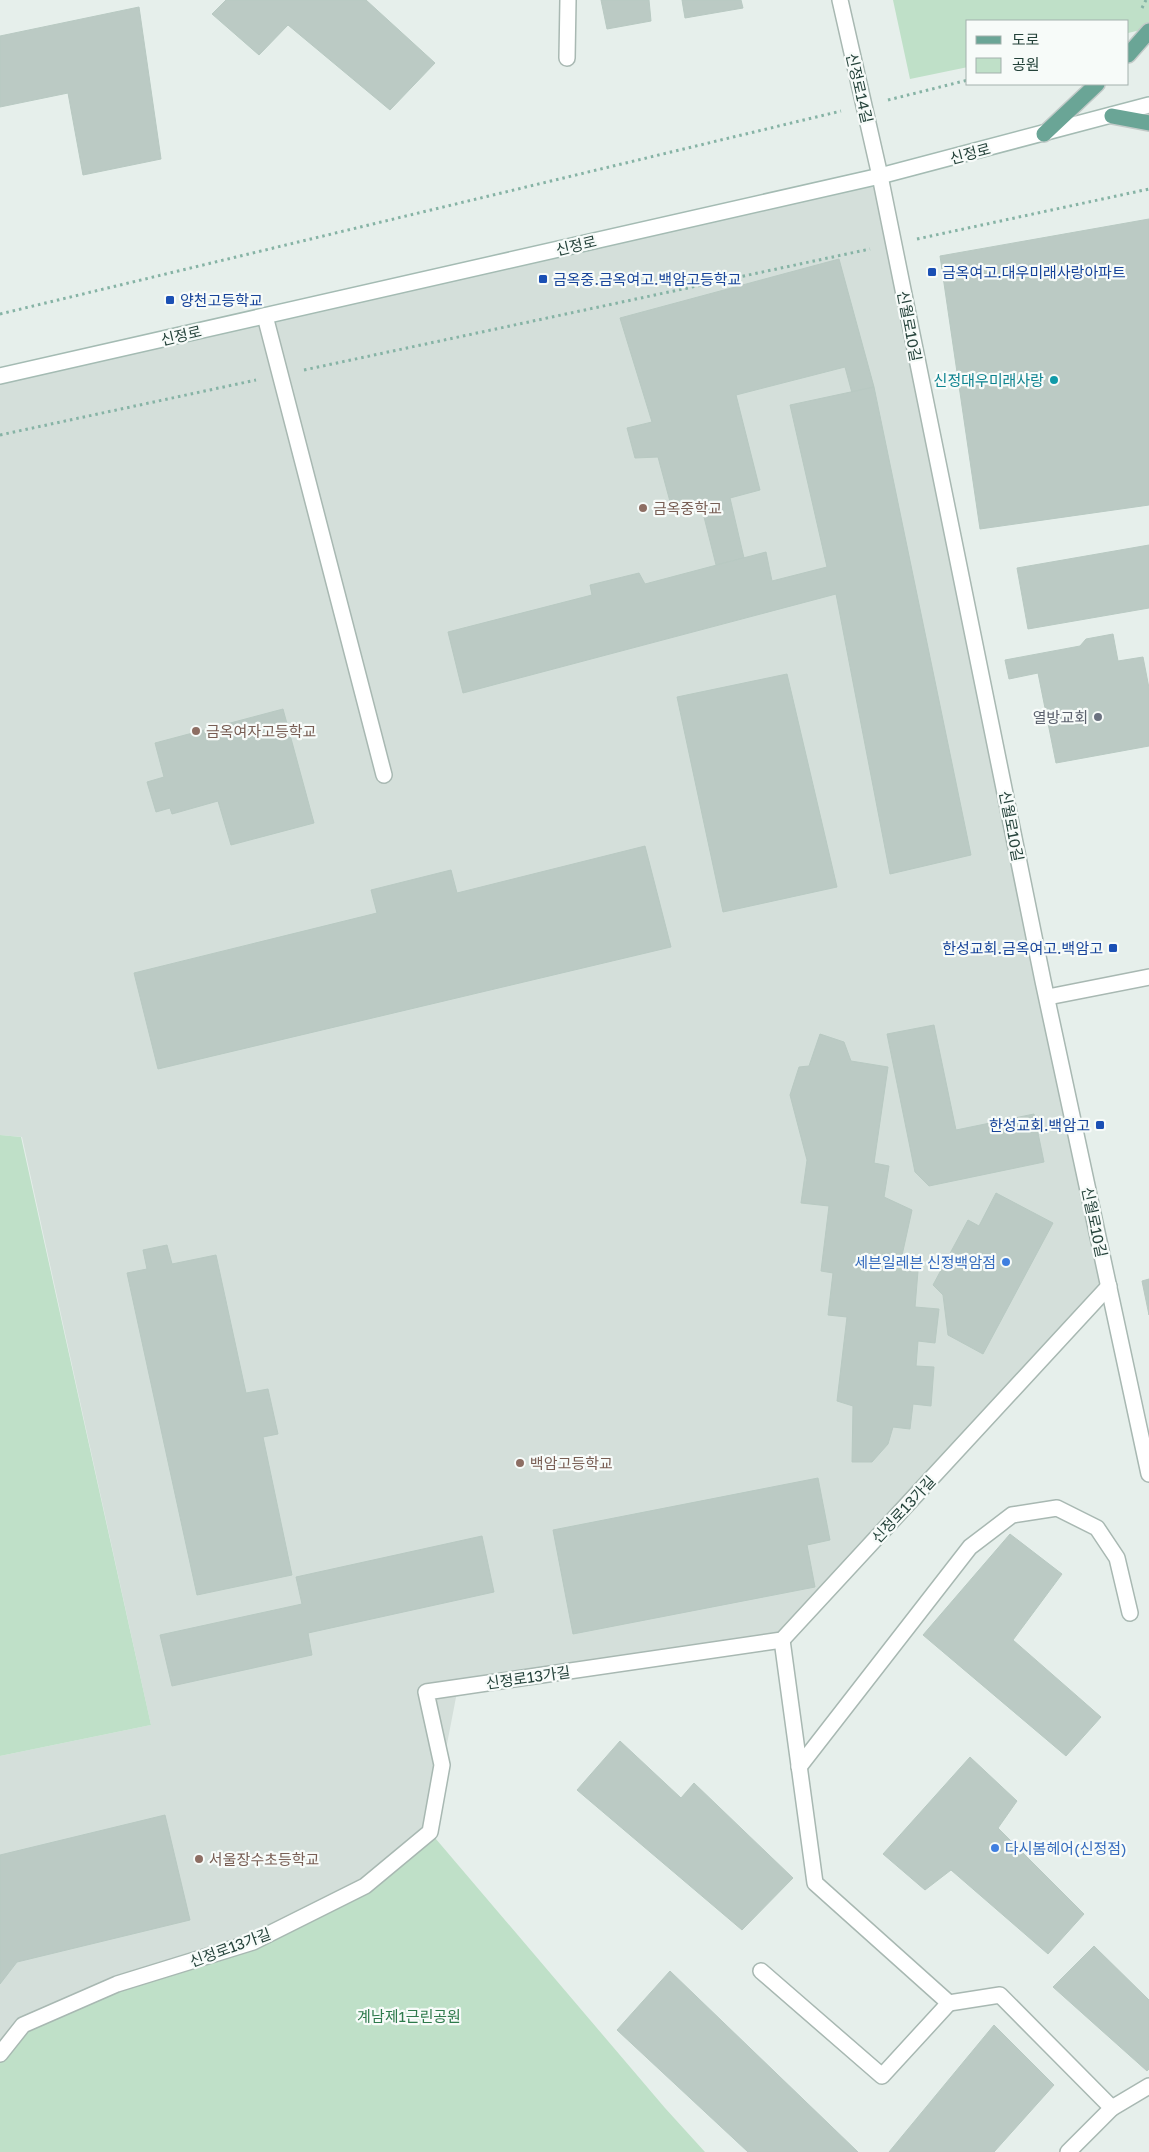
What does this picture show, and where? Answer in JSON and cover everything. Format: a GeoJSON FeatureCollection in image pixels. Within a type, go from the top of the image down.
{"type":"FeatureCollection","features":[{"type":"Feature","properties":{"kind":"main road"},"geometry":{"type":"LineString","coordinates":[[1129,54],[1149,31]]}},
{"type":"Feature","properties":{"kind":"main road"},"geometry":{"type":"LineString","coordinates":[[1044,134],[1096,85]]}},
{"type":"Feature","properties":{"kind":"main road"},"geometry":{"type":"LineString","coordinates":[[1112,116],[1149,122]]}},
{"type":"Feature","properties":{"kind":"street"},"geometry":{"type":"LineString","coordinates":[[568,0],[568,58]]}},
{"type":"Feature","properties":{"kind":"street","name":"신정로14길"},"geometry":{"type":"LineString","coordinates":[[840,0],[880,176]]}},
{"type":"Feature","properties":{"kind":"street","name":"신정로"},"geometry":{"type":"LineString","coordinates":[[0,376],[880,176],[1149,105]]}},
{"type":"Feature","properties":{"kind":"street","name":"신월로10길"},"geometry":{"type":"LineString","coordinates":[[880,176],[1048,997],[1149,1474]]}},
{"type":"Feature","properties":{"kind":"street"},"geometry":{"type":"LineString","coordinates":[[266,316],[384,775]]}},
{"type":"Feature","properties":{"kind":"street"},"geometry":{"type":"LineString","coordinates":[[1048,997],[1149,977]]}},
{"type":"Feature","properties":{"kind":"street","name":"신정로13가길"},"geometry":{"type":"LineString","coordinates":[[0,2054],[23,2025],[117,1984],[253,1942],[365,1886],[430,1832],[442,1765],[426,1692],[782,1640],[1109,1286]]}},
{"type":"Feature","properties":{"kind":"street"},"geometry":{"type":"LineString","coordinates":[[800,1767],[970,1547],[1012,1515],[1057,1508],[1097,1528],[1117,1558],[1130,1613]]}},
{"type":"Feature","properties":{"kind":"street"},"geometry":{"type":"LineString","coordinates":[[782,1640],[815,1883],[949,2003]]}},
{"type":"Feature","properties":{"kind":"street"},"geometry":{"type":"LineString","coordinates":[[761,1971],[882,2076],[949,2003],[1000,1995],[1112,2108]]}},
{"type":"Feature","properties":{"kind":"street"},"geometry":{"type":"LineString","coordinates":[[1068,2152],[1112,2108],[1149,2086]]}},
{"type":"Feature","properties":{"kind":"path"},"geometry":{"type":"LineString","coordinates":[[0,314],[966,80]]}},
{"type":"Feature","properties":{"kind":"path"},"geometry":{"type":"LineString","coordinates":[[0,435],[1149,189]]}},
{"type":"Feature","properties":{"kind":"shaded area"},"geometry":{"type":"Polygon","coordinates":[[[880,176],[1109,1286],[782,1640],[458,1687],[430,1832],[365,1886],[0,2054],[0,1756],[151,1725],[22,1137],[0,1135],[0,376],[880,176]]]}},
{"type":"Feature","properties":{"kind":"green space"},"geometry":{"type":"Polygon","coordinates":[[[893,0],[1149,0],[1149,28],[1129,33],[1129,20],[966,20],[966,67],[910,79],[893,0]]]}},
{"type":"Feature","properties":{"kind":"green space"},"geometry":{"type":"Polygon","coordinates":[[[0,1135],[21,1137],[151,1725],[0,1756],[0,1135]]]}},
{"type":"Feature","properties":{"kind":"green space","name":"계남제1근린공원"},"geometry":{"type":"Polygon","coordinates":[[[430,1832],[665,2108],[705,2152],[0,2152],[0,2054],[23,2025],[253,1942],[365,1886],[430,1832]]]}},
{"type":"Feature","properties":{"kind":"building"},"geometry":{"type":"Polygon","coordinates":[[[226,0],[366,0],[435,63],[390,110],[288,25],[259,55],[212,14],[226,0]]]}},
{"type":"Feature","properties":{"kind":"building"},"geometry":{"type":"Polygon","coordinates":[[[601,0],[649,0],[651,21],[607,29],[601,0]]]}},
{"type":"Feature","properties":{"kind":"building"},"geometry":{"type":"Polygon","coordinates":[[[682,0],[741,0],[743,8],[685,18],[682,0]]]}},
{"type":"Feature","properties":{"kind":"building"},"geometry":{"type":"Polygon","coordinates":[[[139,7],[161,159],[83,175],[68,93],[0,107],[0,36],[139,7]]]}},
{"type":"Feature","properties":{"kind":"building","name":"신정대우미래사랑"},"geometry":{"type":"Polygon","coordinates":[[[1149,219],[1149,505],[980,529],[940,256],[1149,219]]]}},
{"type":"Feature","properties":{"kind":"building"},"geometry":{"type":"Polygon","coordinates":[[[839,259],[874,387],[852,393],[845,367],[736,395],[760,490],[730,498],[744,558],[716,565],[700,501],[672,509],[658,457],[635,458],[627,428],[652,422],[620,318],[839,259]]]}},
{"type":"Feature","properties":{"kind":"building"},"geometry":{"type":"Polygon","coordinates":[[[874,387],[971,855],[890,874],[836,594],[463,693],[448,632],[592,595],[590,585],[639,573],[645,584],[766,552],[772,581],[827,567],[790,405],[874,387]]]}},
{"type":"Feature","properties":{"kind":"building"},"geometry":{"type":"Polygon","coordinates":[[[1149,545],[1149,608],[1028,629],[1017,568],[1149,545]]]}},
{"type":"Feature","properties":{"kind":"building","name":"열방교회"},"geometry":{"type":"Polygon","coordinates":[[[1113,634],[1118,661],[1143,657],[1149,688],[1149,746],[1056,763],[1038,673],[1009,679],[1005,660],[1080,646],[1086,639],[1113,634]]]}},
{"type":"Feature","properties":{"kind":"building"},"geometry":{"type":"Polygon","coordinates":[[[787,674],[837,887],[723,912],[677,697],[787,674]]]}},
{"type":"Feature","properties":{"kind":"building"},"geometry":{"type":"Polygon","coordinates":[[[283,709],[314,823],[231,845],[218,801],[172,814],[170,808],[156,812],[147,782],[164,777],[155,743],[283,709]]]}},
{"type":"Feature","properties":{"kind":"building"},"geometry":{"type":"Polygon","coordinates":[[[645,846],[671,947],[158,1069],[134,973],[377,913],[371,890],[451,870],[457,893],[645,846]]]}},
{"type":"Feature","properties":{"kind":"building"},"geometry":{"type":"Polygon","coordinates":[[[934,1025],[956,1130],[1034,1114],[1044,1162],[929,1186],[915,1172],[887,1034],[934,1025]]]}},
{"type":"Feature","properties":{"kind":"building"},"geometry":{"type":"Polygon","coordinates":[[[820,1034],[844,1042],[851,1061],[888,1067],[874,1163],[889,1166],[884,1197],[912,1210],[901,1260],[918,1271],[915,1307],[939,1309],[935,1343],[918,1341],[916,1366],[934,1367],[931,1406],[913,1404],[910,1429],[893,1427],[888,1444],[872,1462],[852,1462],[853,1406],[837,1401],[847,1317],[828,1315],[833,1273],[821,1271],[829,1206],[801,1203],[807,1160],[790,1095],[799,1067],[809,1066],[820,1034]]]}},
{"type":"Feature","properties":{"kind":"building"},"geometry":{"type":"Polygon","coordinates":[[[996,1193],[1053,1223],[983,1354],[948,1335],[943,1295],[933,1285],[968,1220],[979,1226],[996,1193]]]}},
{"type":"Feature","properties":{"kind":"building"},"geometry":{"type":"Polygon","coordinates":[[[167,1245],[172,1264],[216,1255],[246,1393],[268,1389],[278,1434],[263,1437],[292,1575],[197,1595],[127,1273],[147,1269],[143,1250],[167,1245]]]}},
{"type":"Feature","properties":{"kind":"building"},"geometry":{"type":"Polygon","coordinates":[[[1149,1279],[1149,1315],[1142,1281],[1149,1279]]]}},
{"type":"Feature","properties":{"kind":"building"},"geometry":{"type":"Polygon","coordinates":[[[818,1478],[830,1540],[807,1545],[815,1587],[573,1634],[553,1530],[818,1478]]]}},
{"type":"Feature","properties":{"kind":"building"},"geometry":{"type":"Polygon","coordinates":[[[1010,1534],[1062,1574],[1013,1640],[1101,1717],[1066,1756],[923,1635],[1010,1534]]]}},
{"type":"Feature","properties":{"kind":"building"},"geometry":{"type":"Polygon","coordinates":[[[482,1536],[494,1592],[308,1633],[312,1655],[172,1686],[160,1635],[302,1604],[296,1577],[482,1536]]]}},
{"type":"Feature","properties":{"kind":"building"},"geometry":{"type":"Polygon","coordinates":[[[620,1741],[681,1798],[694,1783],[793,1878],[742,1930],[577,1790],[620,1741]]]}},
{"type":"Feature","properties":{"kind":"building"},"geometry":{"type":"Polygon","coordinates":[[[970,1757],[1017,1801],[998,1828],[1084,1914],[1048,1954],[951,1870],[925,1890],[883,1854],[970,1757]]]}},
{"type":"Feature","properties":{"kind":"building"},"geometry":{"type":"Polygon","coordinates":[[[165,1815],[190,1920],[17,1962],[0,1984],[0,1855],[165,1815]]]}},
{"type":"Feature","properties":{"kind":"building"},"geometry":{"type":"Polygon","coordinates":[[[1094,1946],[1149,2000],[1149,2069],[1147,2071],[1053,1987],[1094,1946]]]}},
{"type":"Feature","properties":{"kind":"building"},"geometry":{"type":"Polygon","coordinates":[[[670,1971],[858,2152],[748,2152],[617,2030],[670,1971]]]}},
{"type":"Feature","properties":{"kind":"building"},"geometry":{"type":"Polygon","coordinates":[[[994,2025],[1054,2085],[994,2152],[889,2152],[994,2025]]]}},
{"type":"Feature","properties":{"kind":"place","name":"금옥여고.대우미래사랑아파트"},"geometry":{"type":"Point","coordinates":[932,272]}},
{"type":"Feature","properties":{"kind":"place","name":"금옥중.금옥여고.백암고등학교"},"geometry":{"type":"Point","coordinates":[543,279]}},
{"type":"Feature","properties":{"kind":"place","name":"양천고등학교"},"geometry":{"type":"Point","coordinates":[170,300]}},
{"type":"Feature","properties":{"kind":"place","name":"신정대우미래사랑"},"geometry":{"type":"Point","coordinates":[1054,380]}},
{"type":"Feature","properties":{"kind":"place","name":"금옥중학교"},"geometry":{"type":"Point","coordinates":[643,508]}},
{"type":"Feature","properties":{"kind":"place","name":"열방교회"},"geometry":{"type":"Point","coordinates":[1098,717]}},
{"type":"Feature","properties":{"kind":"place","name":"금옥여자고등학교"},"geometry":{"type":"Point","coordinates":[196,731]}},
{"type":"Feature","properties":{"kind":"place","name":"한성교회.금옥여고.백암고"},"geometry":{"type":"Point","coordinates":[1113,948]}},
{"type":"Feature","properties":{"kind":"place","name":"한성교회.백암고"},"geometry":{"type":"Point","coordinates":[1100,1125]}},
{"type":"Feature","properties":{"kind":"place","name":"세븐일레븐 신정백암점"},"geometry":{"type":"Point","coordinates":[1006,1262]}},
{"type":"Feature","properties":{"kind":"place","name":"백암고등학교"},"geometry":{"type":"Point","coordinates":[520,1463]}},
{"type":"Feature","properties":{"kind":"place","name":"다시봄헤어(신정점)"},"geometry":{"type":"Point","coordinates":[995,1848]}},
{"type":"Feature","properties":{"kind":"place","name":"서울장수초등학교"},"geometry":{"type":"Point","coordinates":[199,1859]}}]}
